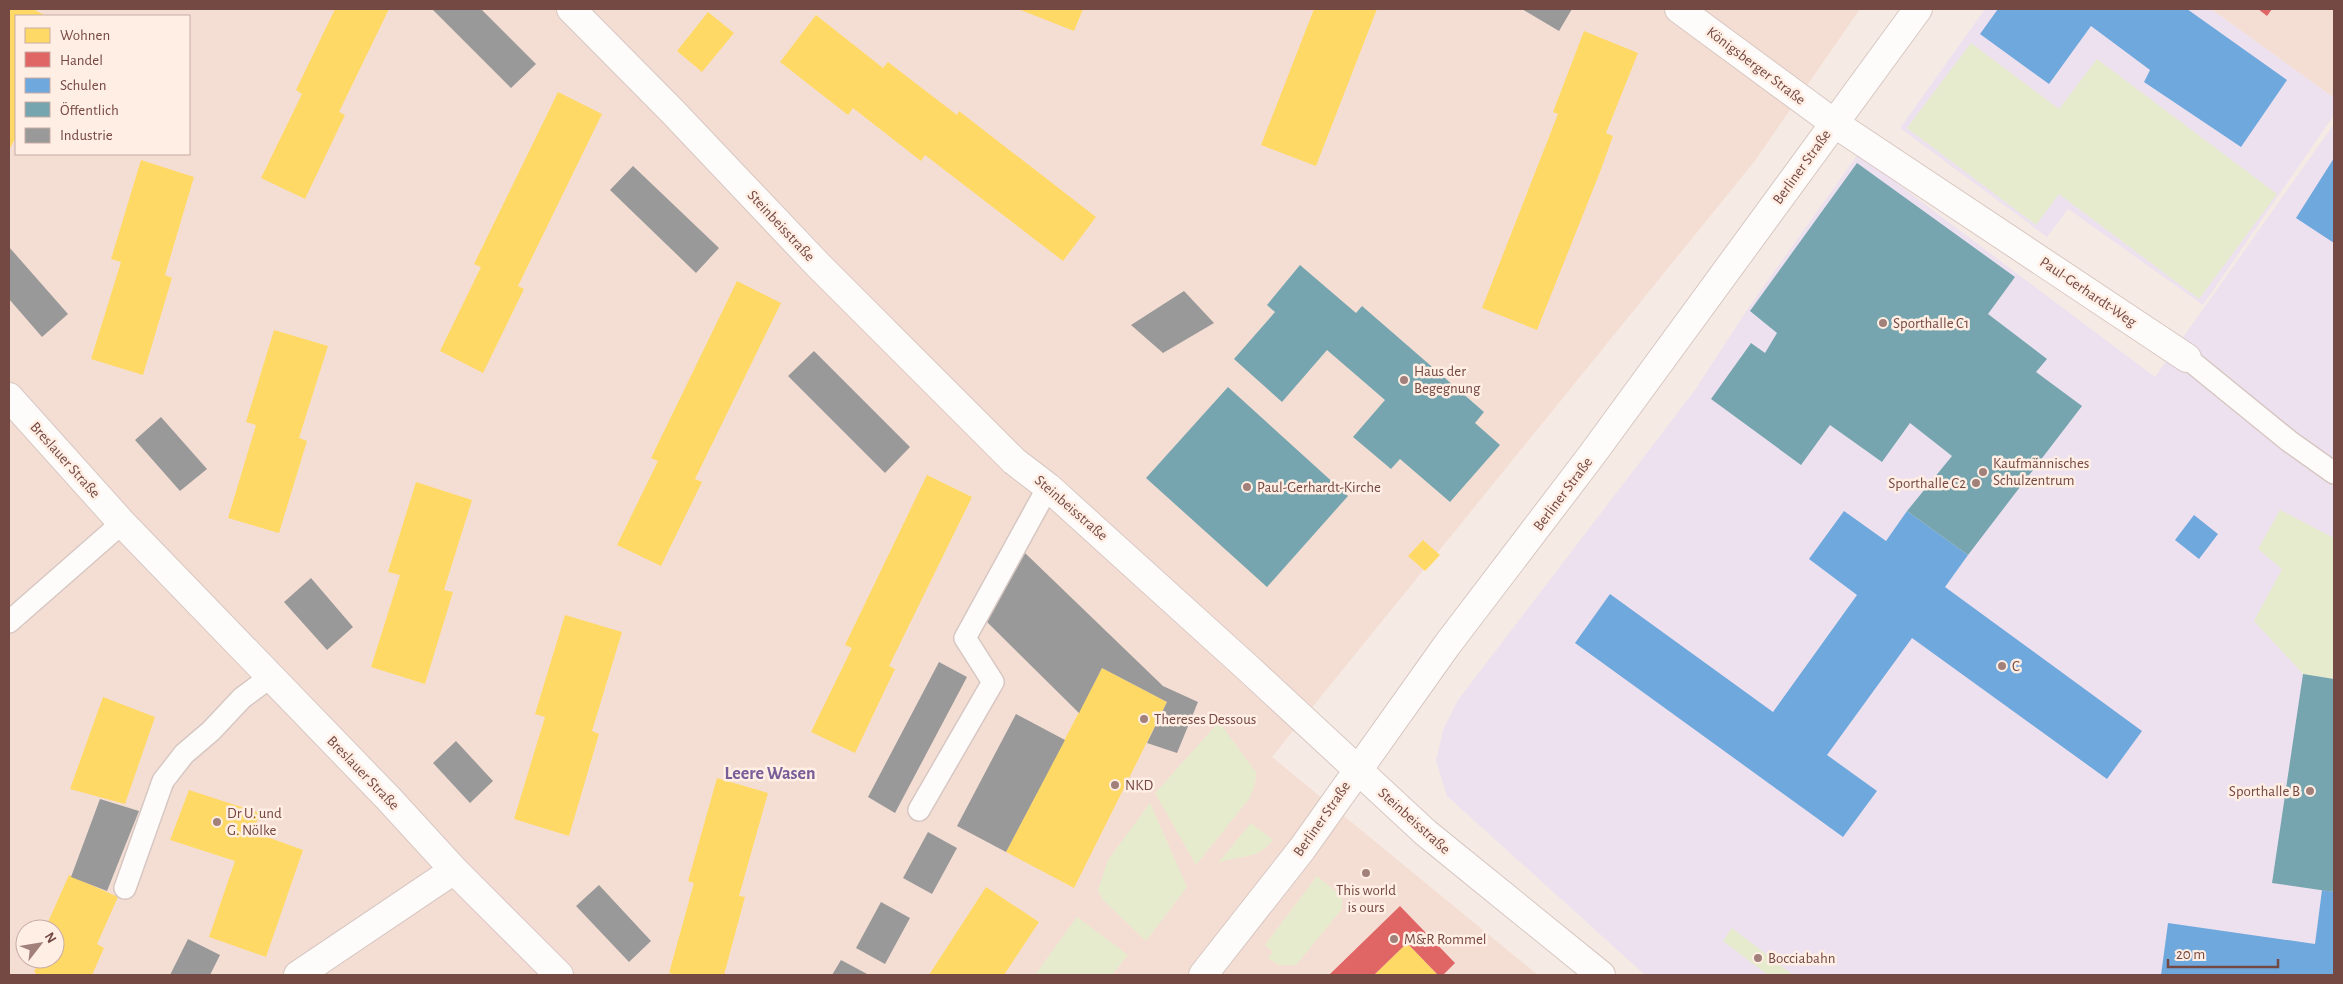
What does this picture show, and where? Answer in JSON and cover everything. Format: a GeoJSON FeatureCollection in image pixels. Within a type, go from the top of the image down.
{"type":"FeatureCollection","features":[{"type":"Feature","properties":{"kind":"street","name":"Steinbeisstraße"},"geometry":{"type":"LineString","coordinates":[[571,9],[942,390],[1014,461],[1048,487],[1426,833],[1601,975]]}},
{"type":"Feature","properties":{"kind":"street","name":"Königsberger Straße"},"geometry":{"type":"LineString","coordinates":[[1679,9],[1834,123]]}},
{"type":"Feature","properties":{"kind":"street","name":"Berliner Straße"},"geometry":{"type":"LineString","coordinates":[[1203,975],[1302,849],[1357,769],[1447,645],[1591,456],[1918,9]]}},
{"type":"Feature","properties":{"kind":"street","name":"Paul-Gerhardt-Weg"},"geometry":{"type":"LineString","coordinates":[[1834,123],[2187,358]]}},
{"type":"Feature","properties":{"kind":"street","name":"Breslauer Straße"},"geometry":{"type":"LineString","coordinates":[[9,397],[122,524],[269,678],[388,798],[454,870],[559,975]]}},
{"type":"Feature","properties":{"kind":"street"},"geometry":{"type":"LineString","coordinates":[[298,975],[454,870]]}},
{"type":"Feature","properties":{"kind":"lane","name":"Paul-Gerhardt-Weg"},"geometry":{"type":"LineString","coordinates":[[2187,358],[2289,441],[2334,474]]}},
{"type":"Feature","properties":{"kind":"lane"},"geometry":{"type":"LineString","coordinates":[[919,810],[993,682],[965,638],[1048,487]]}},
{"type":"Feature","properties":{"kind":"lane"},"geometry":{"type":"LineString","coordinates":[[9,622],[122,524]]}},
{"type":"Feature","properties":{"kind":"lane"},"geometry":{"type":"LineString","coordinates":[[125,888],[164,781],[184,754],[211,731],[238,701],[269,678]]}},
{"type":"Feature","properties":{"kind":"shaded area"},"geometry":{"type":"Polygon","coordinates":[[[9,9],[1860,9],[1754,162],[1272,757],[1538,975],[9,975],[9,9]]]}},
{"type":"Feature","properties":{"kind":"shaded area"},"geometry":{"type":"Polygon","coordinates":[[[1985,9],[2211,9],[2334,98],[2334,115],[2203,305],[2068,209],[2047,237],[1900,128],[1985,9]]]}},
{"type":"Feature","properties":{"kind":"shaded area"},"geometry":{"type":"Polygon","coordinates":[[[2211,9],[2334,9],[2334,98],[2211,9]]]}},
{"type":"Feature","properties":{"kind":"shaded area","name":"Kaufmännisches Schulzentrum"},"geometry":{"type":"Polygon","coordinates":[[[2334,124],[2334,975],[1645,975],[1447,796],[1436,761],[1443,730],[1458,700],[1695,390],[1747,310],[1858,154],[2155,377],[2334,124]]]}},
{"type":"Feature","properties":{"kind":"green space"},"geometry":{"type":"Polygon","coordinates":[[[1971,43],[2059,109],[2097,59],[2277,194],[2199,299],[2059,194],[2036,225],[1907,128],[1971,43]]]}},
{"type":"Feature","properties":{"kind":"green space"},"geometry":{"type":"Polygon","coordinates":[[[2280,510],[2334,538],[2334,679],[2303,674],[2254,621],[2282,569],[2258,549],[2280,510]]]}},
{"type":"Feature","properties":{"kind":"green space"},"geometry":{"type":"Polygon","coordinates":[[[1219,722],[1256,772],[1255,783],[1249,799],[1196,865],[1155,793],[1219,722]]]}},
{"type":"Feature","properties":{"kind":"green space"},"geometry":{"type":"Polygon","coordinates":[[[1150,803],[1187,887],[1146,941],[1102,899],[1098,890],[1108,860],[1150,803]]]}},
{"type":"Feature","properties":{"kind":"green space"},"geometry":{"type":"Polygon","coordinates":[[[1251,823],[1273,840],[1267,847],[1254,854],[1218,863],[1251,823]]]}},
{"type":"Feature","properties":{"kind":"green space"},"geometry":{"type":"Polygon","coordinates":[[[1317,876],[1342,897],[1342,909],[1296,965],[1279,965],[1268,958],[1273,952],[1265,945],[1317,876]]]}},
{"type":"Feature","properties":{"kind":"green space"},"geometry":{"type":"Polygon","coordinates":[[[1077,917],[1128,955],[1112,975],[1035,975],[1077,917]]]}},
{"type":"Feature","properties":{"kind":"green space","name":"Bocciabahn"},"geometry":{"type":"Polygon","coordinates":[[[1732,928],[1793,975],[1768,975],[1723,941],[1732,928]]]}},
{"type":"Feature","properties":{"kind":"building: Wohnen"},"geometry":{"type":"Polygon","coordinates":[[[11,9],[33,9],[44,15],[15,15],[15,139],[9,150],[9,13],[11,9]]]}},
{"type":"Feature","properties":{"kind":"building: Wohnen"},"geometry":{"type":"Polygon","coordinates":[[[335,9],[389,9],[339,112],[345,115],[305,199],[261,178],[302,94],[296,90],[335,9]]]}},
{"type":"Feature","properties":{"kind":"building: Wohnen"},"geometry":{"type":"Polygon","coordinates":[[[1018,9],[1083,9],[1074,31],[1018,9]]]}},
{"type":"Feature","properties":{"kind":"building: Wohnen"},"geometry":{"type":"Polygon","coordinates":[[[1314,9],[1377,9],[1316,166],[1261,145],[1314,9]]]}},
{"type":"Feature","properties":{"kind":"building: Wohnen"},"geometry":{"type":"Polygon","coordinates":[[[708,12],[734,33],[702,72],[677,51],[708,12]]]}},
{"type":"Feature","properties":{"kind":"building: Wohnen"},"geometry":{"type":"Polygon","coordinates":[[[816,15],[883,68],[888,62],[957,115],[959,111],[1096,217],[1063,261],[925,155],[921,161],[853,108],[848,115],[780,62],[816,15]]]}},
{"type":"Feature","properties":{"kind":"building: Wohnen"},"geometry":{"type":"Polygon","coordinates":[[[1584,31],[1638,53],[1606,133],[1613,136],[1600,172],[1537,330],[1482,308],[1558,114],[1553,112],[1584,31]]]}},
{"type":"Feature","properties":{"kind":"building: Wohnen"},"geometry":{"type":"Polygon","coordinates":[[[558,92],[602,114],[518,286],[524,289],[483,373],[440,351],[481,267],[474,264],[558,92]]]}},
{"type":"Feature","properties":{"kind":"building: Wohnen"},"geometry":{"type":"Polygon","coordinates":[[[141,160],[194,177],[165,275],[172,278],[143,375],[91,359],[121,262],[111,259],[141,160]]]}},
{"type":"Feature","properties":{"kind":"building: Wohnen"},"geometry":{"type":"Polygon","coordinates":[[[737,281],[781,303],[695,479],[702,482],[661,566],[617,545],[658,461],[651,458],[737,281]]]}},
{"type":"Feature","properties":{"kind":"building: Wohnen"},"geometry":{"type":"Polygon","coordinates":[[[274,330],[328,346],[299,438],[307,441],[279,533],[228,518],[256,425],[246,422],[274,330]]]}},
{"type":"Feature","properties":{"kind":"building: Wohnen"},"geometry":{"type":"Polygon","coordinates":[[[927,475],[972,497],[889,666],[895,669],[855,753],[811,732],[852,648],[845,645],[927,475]]]}},
{"type":"Feature","properties":{"kind":"building: Wohnen"},"geometry":{"type":"Polygon","coordinates":[[[416,482],[472,500],[444,590],[453,592],[425,684],[371,667],[400,575],[388,572],[416,482]]]}},
{"type":"Feature","properties":{"kind":"building: Wohnen"},"geometry":{"type":"Polygon","coordinates":[[[1423,540],[1440,555],[1425,571],[1408,556],[1423,540]]]}},
{"type":"Feature","properties":{"kind":"building: Wohnen"},"geometry":{"type":"Polygon","coordinates":[[[565,615],[622,632],[592,731],[599,734],[569,836],[514,819],[545,717],[535,714],[565,615]]]}},
{"type":"Feature","properties":{"kind":"building: Wohnen"},"geometry":{"type":"Polygon","coordinates":[[[1102,668],[1167,702],[1074,888],[1006,852],[1102,668]]]}},
{"type":"Feature","properties":{"kind":"building: Wohnen"},"geometry":{"type":"Polygon","coordinates":[[[103,697],[155,717],[125,804],[70,789],[103,697]]]}},
{"type":"Feature","properties":{"kind":"building: Wohnen"},"geometry":{"type":"Polygon","coordinates":[[[717,778],[768,793],[739,896],[745,897],[724,975],[678,975],[669,973],[694,883],[688,881],[717,778]]]}},
{"type":"Feature","properties":{"kind":"building: Wohnen"},"geometry":{"type":"Polygon","coordinates":[[[189,790],[260,813],[253,832],[303,850],[266,957],[209,937],[235,861],[170,840],[189,790]]]}},
{"type":"Feature","properties":{"kind":"building: Wohnen"},"geometry":{"type":"Polygon","coordinates":[[[69,875],[118,897],[97,944],[104,948],[92,975],[38,975],[34,972],[35,969],[65,969],[65,919],[49,919],[69,875]]]}},
{"type":"Feature","properties":{"kind":"building: Wohnen"},"geometry":{"type":"Polygon","coordinates":[[[986,887],[1039,922],[1004,975],[929,975],[986,887]]]}},
{"type":"Feature","properties":{"kind":"building: Wohnen"},"geometry":{"type":"Polygon","coordinates":[[[1407,943],[1438,975],[1374,975],[1407,943]]]}},
{"type":"Feature","properties":{"kind":"building: Handel"},"geometry":{"type":"Polygon","coordinates":[[[2258,9],[2272,9],[2267,16],[2258,9]]]}},
{"type":"Feature","properties":{"kind":"building: Handel"},"geometry":{"type":"Polygon","coordinates":[[[1400,906],[1455,963],[1443,975],[1438,975],[1407,943],[1374,975],[1329,975],[1400,906]]]}},
{"type":"Feature","properties":{"kind":"building: Schulen"},"geometry":{"type":"Polygon","coordinates":[[[1998,9],[2187,9],[2287,80],[2241,147],[2144,82],[2150,70],[2091,26],[2049,84],[1980,34],[1998,9]]]}},
{"type":"Feature","properties":{"kind":"building: Schulen"},"geometry":{"type":"Polygon","coordinates":[[[2334,158],[2334,243],[2296,218],[2334,158]]]}},
{"type":"Feature","properties":{"kind":"building: Schulen","name":"C"},"geometry":{"type":"Polygon","coordinates":[[[1844,511],[1886,541],[1907,511],[1968,555],[1945,587],[2142,731],[2107,779],[1912,638],[1827,755],[1877,791],[1843,837],[1575,643],[1610,594],[1773,712],[1857,595],[1809,559],[1844,511]]]}},
{"type":"Feature","properties":{"kind":"building: Schulen"},"geometry":{"type":"Polygon","coordinates":[[[2194,515],[2218,534],[2199,559],[2175,540],[2194,515]]]}},
{"type":"Feature","properties":{"kind":"building: Schulen"},"geometry":{"type":"Polygon","coordinates":[[[2322,890],[2334,892],[2334,975],[2161,975],[2168,923],[2315,944],[2322,890]]]}},
{"type":"Feature","properties":{"kind":"building: Öffentlich","name":"Sporthalle C1"},"geometry":{"type":"Polygon","coordinates":[[[1857,163],[2015,277],[1988,314],[2047,359],[2036,372],[2082,406],[1968,555],[1907,511],[1952,456],[1910,423],[1882,462],[1830,425],[1801,465],[1711,399],[1751,343],[1765,353],[1777,333],[1750,311],[1857,163]]]}},
{"type":"Feature","properties":{"kind":"building: Öffentlich","name":"Haus der Begegnung"},"geometry":{"type":"Polygon","coordinates":[[[1300,265],[1356,313],[1362,306],[1484,412],[1475,423],[1500,445],[1450,502],[1400,459],[1391,469],[1353,437],[1385,400],[1327,350],[1282,402],[1234,359],[1275,312],[1267,305],[1300,265]]]}},
{"type":"Feature","properties":{"kind":"building: Öffentlich","name":"Paul-Gerhardt-Kirche"},"geometry":{"type":"Polygon","coordinates":[[[1228,387],[1348,496],[1267,587],[1146,478],[1228,387]]]}},
{"type":"Feature","properties":{"kind":"building: Öffentlich","name":"Sporthalle B"},"geometry":{"type":"Polygon","coordinates":[[[2303,674],[2334,679],[2334,892],[2272,883],[2303,674]]]}},
{"type":"Feature","properties":{"kind":"building: Industrie"},"geometry":{"type":"Polygon","coordinates":[[[432,9],[481,9],[536,64],[511,88],[432,9]]]}},
{"type":"Feature","properties":{"kind":"building: Industrie"},"geometry":{"type":"Polygon","coordinates":[[[1522,9],[1572,9],[1559,31],[1522,9]]]}},
{"type":"Feature","properties":{"kind":"building: Industrie"},"geometry":{"type":"Polygon","coordinates":[[[633,166],[719,248],[696,273],[610,190],[633,166]]]}},
{"type":"Feature","properties":{"kind":"building: Industrie"},"geometry":{"type":"Polygon","coordinates":[[[9,247],[68,314],[42,337],[9,299],[9,247]]]}},
{"type":"Feature","properties":{"kind":"building: Industrie"},"geometry":{"type":"Polygon","coordinates":[[[1184,291],[1214,323],[1163,353],[1131,325],[1184,291]]]}},
{"type":"Feature","properties":{"kind":"building: Industrie"},"geometry":{"type":"Polygon","coordinates":[[[814,351],[910,447],[885,473],[788,376],[814,351]]]}},
{"type":"Feature","properties":{"kind":"building: Industrie"},"geometry":{"type":"Polygon","coordinates":[[[161,417],[207,469],[180,491],[135,440],[161,417]]]}},
{"type":"Feature","properties":{"kind":"building: Industrie"},"geometry":{"type":"Polygon","coordinates":[[[1024,552],[1163,686],[1198,702],[1177,753],[1147,743],[1167,702],[1102,668],[1079,713],[987,622],[1024,552]]]}},
{"type":"Feature","properties":{"kind":"building: Industrie"},"geometry":{"type":"Polygon","coordinates":[[[311,578],[353,627],[327,650],[284,602],[311,578]]]}},
{"type":"Feature","properties":{"kind":"building: Industrie"},"geometry":{"type":"Polygon","coordinates":[[[939,662],[967,677],[895,813],[868,797],[939,662]]]}},
{"type":"Feature","properties":{"kind":"building: Industrie"},"geometry":{"type":"Polygon","coordinates":[[[1016,714],[1065,740],[1006,852],[957,826],[1016,714]]]}},
{"type":"Feature","properties":{"kind":"building: Industrie"},"geometry":{"type":"Polygon","coordinates":[[[456,741],[493,781],[470,803],[433,763],[456,741]]]}},
{"type":"Feature","properties":{"kind":"building: Industrie"},"geometry":{"type":"Polygon","coordinates":[[[100,799],[139,811],[107,891],[71,877],[100,799]]]}},
{"type":"Feature","properties":{"kind":"building: Industrie"},"geometry":{"type":"Polygon","coordinates":[[[928,832],[957,848],[932,894],[903,878],[928,832]]]}},
{"type":"Feature","properties":{"kind":"building: Industrie"},"geometry":{"type":"Polygon","coordinates":[[[599,885],[651,941],[629,962],[576,906],[599,885]]]}},
{"type":"Feature","properties":{"kind":"building: Industrie"},"geometry":{"type":"Polygon","coordinates":[[[881,902],[910,918],[885,964],[856,948],[881,902]]]}},
{"type":"Feature","properties":{"kind":"building: Industrie"},"geometry":{"type":"Polygon","coordinates":[[[188,939],[220,955],[210,975],[170,975],[188,939]]]}},
{"type":"Feature","properties":{"kind":"building: Industrie"},"geometry":{"type":"Polygon","coordinates":[[[841,960],[869,975],[832,975],[841,960]]]}},
{"type":"Feature","properties":{"kind":"place","name":"Sporthalle C1"},"geometry":{"type":"Point","coordinates":[1883,323]}},
{"type":"Feature","properties":{"kind":"place","name":"Haus der Begegnung"},"geometry":{"type":"Point","coordinates":[1404,380]}},
{"type":"Feature","properties":{"kind":"place","name":"Kaufmännisches Schulzentrum"},"geometry":{"type":"Point","coordinates":[1983,472]}},
{"type":"Feature","properties":{"kind":"place","name":"Sporthalle C2"},"geometry":{"type":"Point","coordinates":[1976,483]}},
{"type":"Feature","properties":{"kind":"place","name":"Paul-Gerhardt-Kirche"},"geometry":{"type":"Point","coordinates":[1247,487]}},
{"type":"Feature","properties":{"kind":"place","name":"C"},"geometry":{"type":"Point","coordinates":[2002,666]}},
{"type":"Feature","properties":{"kind":"place","name":"Thereses Dessous"},"geometry":{"type":"Point","coordinates":[1144,719]}},
{"type":"Feature","properties":{"kind":"place","name":"NKD"},"geometry":{"type":"Point","coordinates":[1115,785]}},
{"type":"Feature","properties":{"kind":"place","name":"Sporthalle B"},"geometry":{"type":"Point","coordinates":[2310,791]}},
{"type":"Feature","properties":{"kind":"place","name":"Dr U. und G. Nölke"},"geometry":{"type":"Point","coordinates":[217,822]}},
{"type":"Feature","properties":{"kind":"place","name":"This world is ours"},"geometry":{"type":"Point","coordinates":[1366,873]}},
{"type":"Feature","properties":{"kind":"place","name":"M&R Rommel"},"geometry":{"type":"Point","coordinates":[1394,939]}},
{"type":"Feature","properties":{"kind":"place","name":"Bocciabahn"},"geometry":{"type":"Point","coordinates":[1758,958]}},
{"type":"Feature","properties":{"kind":"district","name":"Leere Wasen"},"geometry":{"type":"Point","coordinates":[770,774]}}]}
